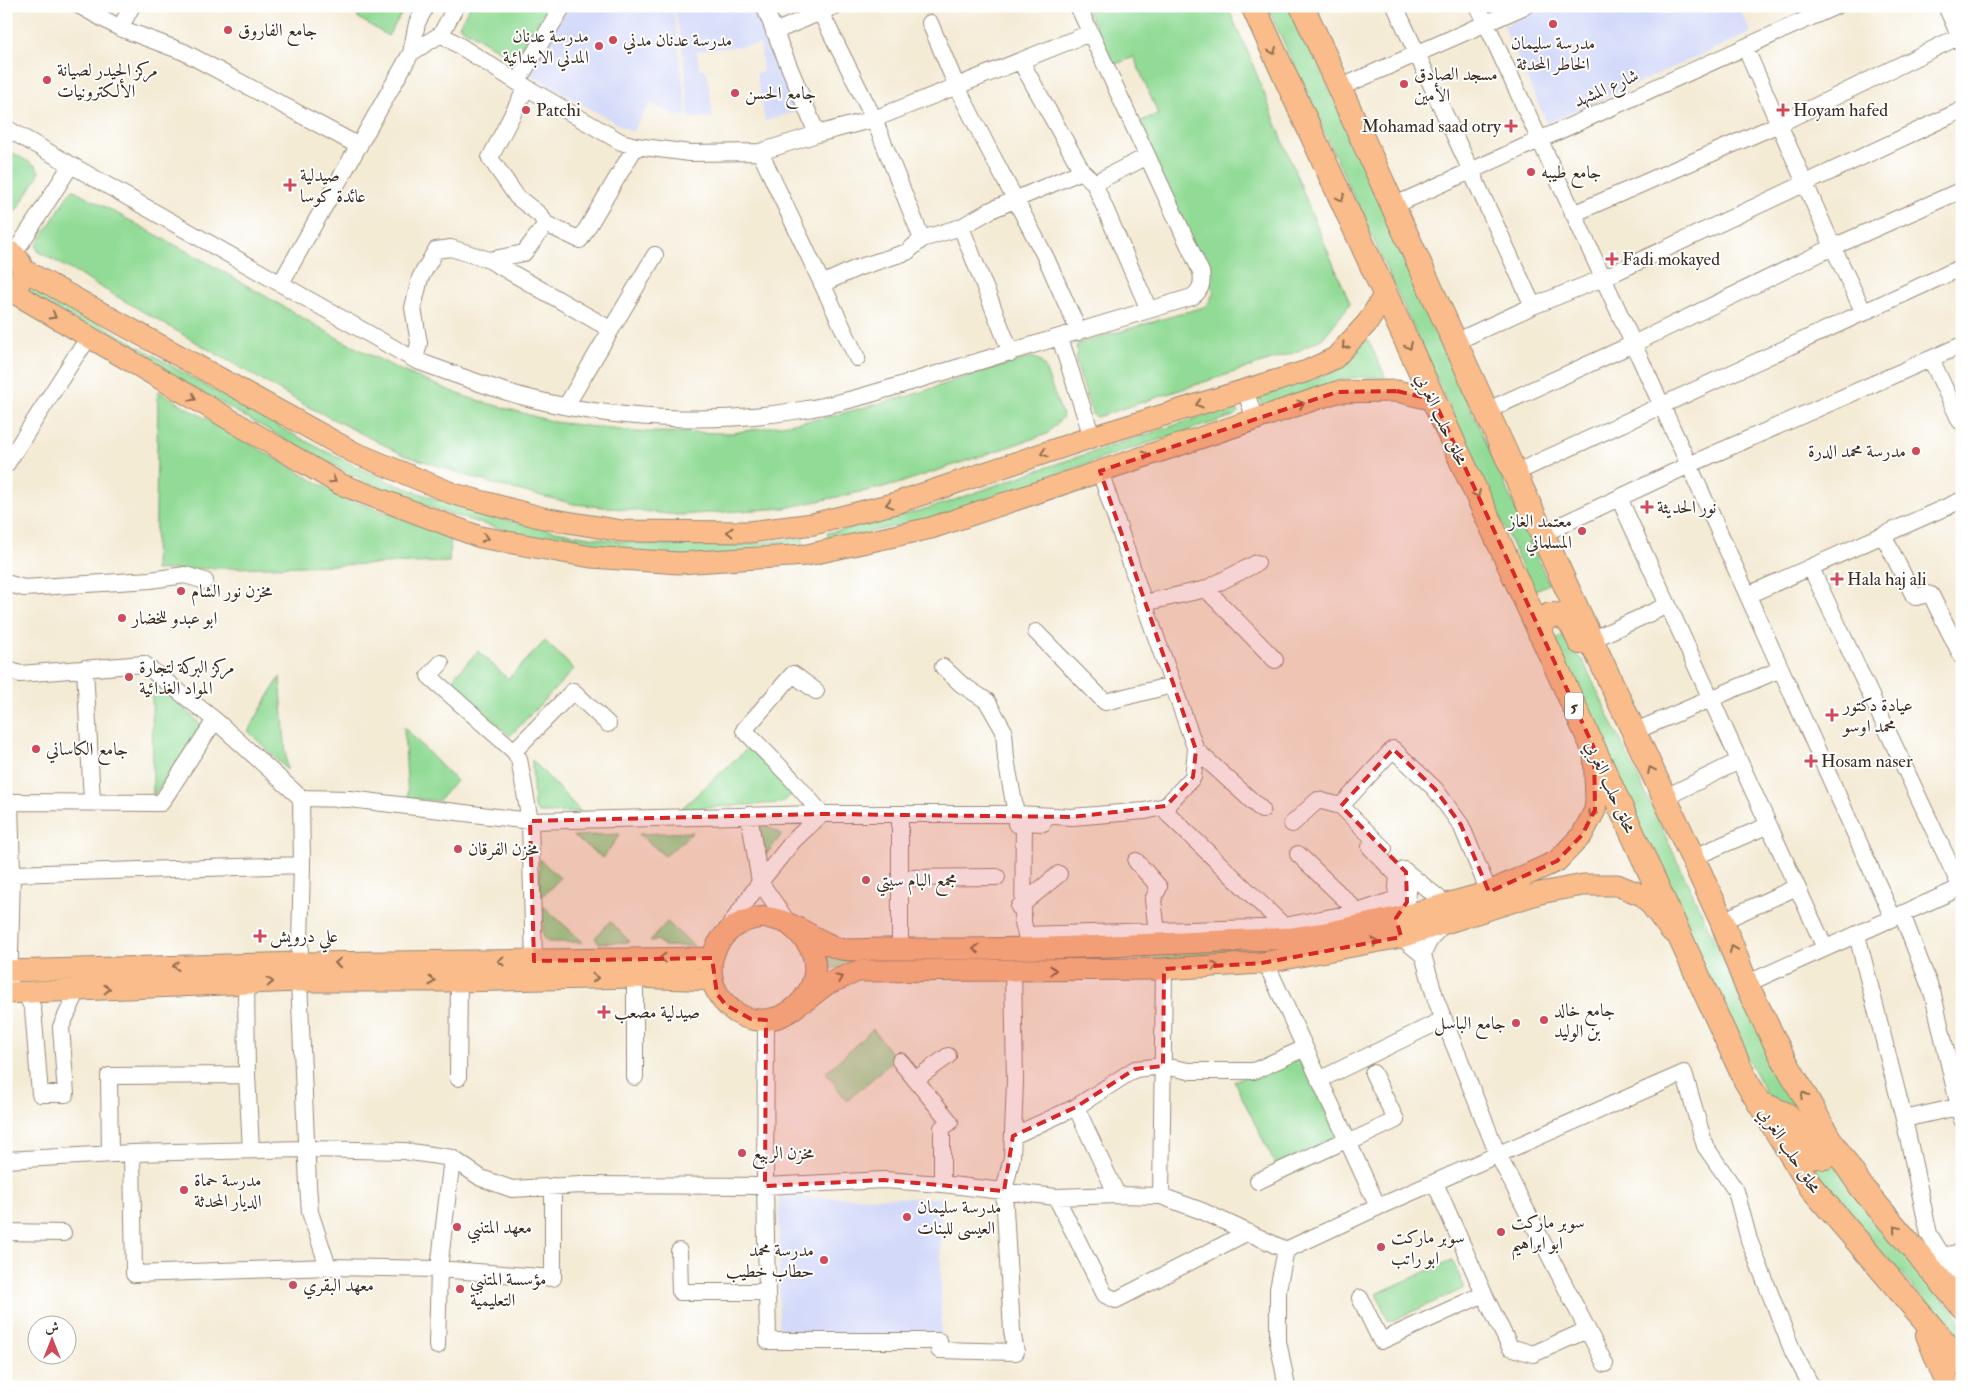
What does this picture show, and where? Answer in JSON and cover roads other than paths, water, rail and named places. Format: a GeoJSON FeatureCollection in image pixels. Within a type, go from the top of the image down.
{"type":"FeatureCollection","features":[{"type":"Feature","properties":{"kind":"highway","name":"محلق حلب الغربي"},"geometry":{"type":"LineString","coordinates":[[1253,6],[1746,1081],[1811,1187],[1962,1363]]}},
{"type":"Feature","properties":{"kind":"highway"},"geometry":{"type":"LineString","coordinates":[[1302,6],[1514,473],[1722,922],[1746,984],[1781,1054],[1828,1137],[1862,1188],[1931,1257],[1962,1306]]}},
{"type":"Feature","properties":{"kind":"highway"},"geometry":{"type":"LineString","coordinates":[[1540,633],[1543,622],[1550,615],[1558,614],[1573,624],[1588,654],[1609,678]]}},
{"type":"Feature","properties":{"kind":"highway"},"geometry":{"type":"LineString","coordinates":[[1760,1103],[1788,1115],[1818,1156],[1826,1157],[1833,1152],[1828,1137]]}},
{"type":"Feature","properties":{"kind":"highway"},"geometry":{"type":"LineString","coordinates":[[1921,1317],[1949,1387]]}},
{"type":"Feature","properties":{"kind":"main road"},"geometry":{"type":"LineString","coordinates":[[14,258],[353,452],[454,494],[543,518],[622,531],[749,532],[813,524],[896,503],[1092,437],[1307,371],[1335,358],[1368,322],[1385,294]]}},
{"type":"Feature","properties":{"kind":"main road"},"geometry":{"type":"LineString","coordinates":[[14,258],[21,280],[9,292],[90,337],[340,484],[480,537],[591,557],[679,563],[807,555],[931,528],[1337,392],[1397,391],[1434,400]]}},
{"type":"Feature","properties":{"kind":"main road"},"geometry":{"type":"LineString","coordinates":[[813,524],[819,552]]}},
{"type":"Feature","properties":{"kind":"main road"},"geometry":{"type":"LineString","coordinates":[[1447,912],[1557,861],[1582,835],[1595,806],[1594,748]]}},
{"type":"Feature","properties":{"kind":"main road"},"geometry":{"type":"LineString","coordinates":[[1399,928],[1326,933],[1293,938],[1015,949],[839,949],[789,924],[772,918],[754,918],[738,924],[724,935],[712,958],[712,980],[717,994],[726,1005],[738,1014],[751,1019],[766,1020],[778,1018],[789,1013],[827,984],[858,970],[1164,969],[1266,963],[1399,928],[1447,912],[1583,885],[1617,885],[1644,896],[1684,948]]}},
{"type":"Feature","properties":{"kind":"main road"},"geometry":{"type":"LineString","coordinates":[[789,924],[801,934],[810,947],[814,962],[814,978],[808,993],[799,1006]]}},
{"type":"Feature","properties":{"kind":"main road"},"geometry":{"type":"LineString","coordinates":[[13,993],[246,983],[299,972],[534,960],[712,958]]}},
{"type":"Feature","properties":{"kind":"main road"},"geometry":{"type":"LineString","coordinates":[[8,971],[299,972],[459,981],[635,977],[712,980]]}},
{"type":"Feature","properties":{"kind":"street"},"geometry":{"type":"LineString","coordinates":[[80,6],[120,28],[184,52],[359,146]]}},
{"type":"Feature","properties":{"kind":"street"},"geometry":{"type":"LineString","coordinates":[[120,28],[132,6]]}},
{"type":"Feature","properties":{"kind":"street"},"geometry":{"type":"LineString","coordinates":[[281,283],[411,53],[417,23],[426,6]]}},
{"type":"Feature","properties":{"kind":"street"},"geometry":{"type":"LineString","coordinates":[[411,53],[441,34],[456,6]]}},
{"type":"Feature","properties":{"kind":"street"},"geometry":{"type":"LineString","coordinates":[[562,6],[521,85],[490,158],[517,198],[540,215],[546,224],[580,240],[636,146]]}},
{"type":"Feature","properties":{"kind":"street"},"geometry":{"type":"LineString","coordinates":[[764,6],[817,134]]}},
{"type":"Feature","properties":{"kind":"street"},"geometry":{"type":"LineString","coordinates":[[6,128],[415,360],[474,382],[566,406],[621,414],[704,418],[801,410],[870,395],[1192,298],[1199,291],[1202,277],[1078,6]]}},
{"type":"Feature","properties":{"kind":"street"},"geometry":{"type":"LineString","coordinates":[[1395,6],[1533,306]]}},
{"type":"Feature","properties":{"kind":"street"},"geometry":{"type":"LineString","coordinates":[[1476,6],[1486,23],[1690,465],[1781,669],[1933,995],[1961,1111],[1904,1119]]}},
{"type":"Feature","properties":{"kind":"street"},"geometry":{"type":"LineString","coordinates":[[1339,88],[1525,6]]}},
{"type":"Feature","properties":{"kind":"street","name":"شارع المشهد"},"geometry":{"type":"LineString","coordinates":[[1393,206],[1836,6]]}},
{"type":"Feature","properties":{"kind":"street"},"geometry":{"type":"LineString","coordinates":[[1573,214],[1779,124],[1961,38],[1946,6]]}},
{"type":"Feature","properties":{"kind":"street"},"geometry":{"type":"LineString","coordinates":[[774,32],[828,9],[922,239]]}},
{"type":"Feature","properties":{"kind":"street"},"geometry":{"type":"LineString","coordinates":[[930,22],[957,87],[1046,258],[1079,332]]}},
{"type":"Feature","properties":{"kind":"street"},"geometry":{"type":"LineString","coordinates":[[441,34],[521,85],[620,142],[690,153],[760,152],[874,119],[1090,34]]}},
{"type":"Feature","properties":{"kind":"street"},"geometry":{"type":"LineString","coordinates":[[1745,47],[1864,314]]}},
{"type":"Feature","properties":{"kind":"street"},"geometry":{"type":"LineString","coordinates":[[1021,62],[1082,171],[1094,183],[1149,310]]}},
{"type":"Feature","properties":{"kind":"street"},"geometry":{"type":"LineString","coordinates":[[1455,342],[1533,306],[1603,278],[1962,110]]}},
{"type":"Feature","properties":{"kind":"street"},"geometry":{"type":"LineString","coordinates":[[760,152],[857,358]]}},
{"type":"Feature","properties":{"kind":"street"},"geometry":{"type":"LineString","coordinates":[[1094,183],[1146,157]]}},
{"type":"Feature","properties":{"kind":"street"},"geometry":{"type":"LineString","coordinates":[[14,258],[71,165]]}},
{"type":"Feature","properties":{"kind":"street"},"geometry":{"type":"LineString","coordinates":[[822,284],[857,268],[907,252],[922,239],[961,227],[1016,199],[1082,171]]}},
{"type":"Feature","properties":{"kind":"street"},"geometry":{"type":"LineString","coordinates":[[1486,411],[1633,344],[1833,247],[1962,190]]}},
{"type":"Feature","properties":{"kind":"street"},"geometry":{"type":"LineString","coordinates":[[490,260],[524,253],[546,224]]}},
{"type":"Feature","properties":{"kind":"street"},"geometry":{"type":"LineString","coordinates":[[961,227],[1011,352]]}},
{"type":"Feature","properties":{"kind":"street"},"geometry":{"type":"LineString","coordinates":[[415,360],[419,343],[412,308],[420,278],[436,250],[451,248],[490,260],[610,329]]}},
{"type":"Feature","properties":{"kind":"street"},"geometry":{"type":"LineString","coordinates":[[566,406],[655,255]]}},
{"type":"Feature","properties":{"kind":"street"},"geometry":{"type":"LineString","coordinates":[[1514,473],[1864,314],[1962,267]]}},
{"type":"Feature","properties":{"kind":"street"},"geometry":{"type":"LineString","coordinates":[[6,465],[77,354],[90,337]]}},
{"type":"Feature","properties":{"kind":"street"},"geometry":{"type":"LineString","coordinates":[[1060,338],[1092,437]]}},
{"type":"Feature","properties":{"kind":"street"},"geometry":{"type":"LineString","coordinates":[[1542,534],[1690,465],[1962,345]]}},
{"type":"Feature","properties":{"kind":"street"},"geometry":{"type":"LineString","coordinates":[[1931,359],[1960,422],[1962,420]]}},
{"type":"Feature","properties":{"kind":"street"},"geometry":{"type":"LineString","coordinates":[[1245,390],[1255,420]]}},
{"type":"Feature","properties":{"kind":"street"},"geometry":{"type":"LineString","coordinates":[[6,669],[20,674],[144,664],[215,720],[301,798],[350,800],[530,820],[822,814],[1016,814],[1072,817],[1145,811],[1166,806],[1193,777],[1196,750],[1172,685],[1100,471]]}},
{"type":"Feature","properties":{"kind":"street"},"geometry":{"type":"LineString","coordinates":[[1619,498],[1825,948]]}},
{"type":"Feature","properties":{"kind":"street"},"geometry":{"type":"LineString","coordinates":[[1748,595],[1883,535],[1960,505]]}},
{"type":"Feature","properties":{"kind":"street"},"geometry":{"type":"LineString","coordinates":[[1883,535],[1914,596],[1931,595],[1962,657]]}},
{"type":"Feature","properties":{"kind":"street"},"geometry":{"type":"LineString","coordinates":[[1144,603],[1206,589],[1257,563]]}},
{"type":"Feature","properties":{"kind":"street"},"geometry":{"type":"LineString","coordinates":[[1746,984],[1962,888],[1811,568]]}},
{"type":"Feature","properties":{"kind":"street"},"geometry":{"type":"LineString","coordinates":[[6,583],[24,588],[185,576],[205,581]]}},
{"type":"Feature","properties":{"kind":"street"},"geometry":{"type":"LineString","coordinates":[[1206,589],[1275,660]]}},
{"type":"Feature","properties":{"kind":"street"},"geometry":{"type":"LineString","coordinates":[[1591,640],[1668,605]]}},
{"type":"Feature","properties":{"kind":"street"},"geometry":{"type":"LineString","coordinates":[[1036,632],[1105,702],[1172,685]]}},
{"type":"Feature","properties":{"kind":"street"},"geometry":{"type":"LineString","coordinates":[[441,663],[430,676],[514,751],[519,759],[530,820],[534,960]]}},
{"type":"Feature","properties":{"kind":"street"},"geometry":{"type":"LineString","coordinates":[[943,667],[961,684],[987,702],[1004,731],[1006,759],[1016,814],[1019,907],[1026,935],[1157,932],[1284,926],[1358,912],[1396,899],[1398,876],[1370,848],[1376,841]]}},
{"type":"Feature","properties":{"kind":"street"},"geometry":{"type":"LineString","coordinates":[[85,668],[92,801]]}},
{"type":"Feature","properties":{"kind":"street"},"geometry":{"type":"LineString","coordinates":[[1633,732],[1781,669]]}},
{"type":"Feature","properties":{"kind":"street"},"geometry":{"type":"LineString","coordinates":[[816,691],[793,674],[744,730],[791,778],[822,814]]}},
{"type":"Feature","properties":{"kind":"street"},"geometry":{"type":"LineString","coordinates":[[514,751],[573,691],[608,724]]}},
{"type":"Feature","properties":{"kind":"street"},"geometry":{"type":"LineString","coordinates":[[78,990],[61,1026],[66,1094],[40,1094],[33,1009],[13,993],[8,971],[12,874],[10,802],[92,801],[161,803],[215,720]]}},
{"type":"Feature","properties":{"kind":"street"},"geometry":{"type":"LineString","coordinates":[[1341,806],[1393,749],[1435,788],[1460,825],[1489,892]]}},
{"type":"Feature","properties":{"kind":"street"},"geometry":{"type":"LineString","coordinates":[[1196,750],[1262,810]]}},
{"type":"Feature","properties":{"kind":"street"},"geometry":{"type":"LineString","coordinates":[[1664,798],[1740,761]]}},
{"type":"Feature","properties":{"kind":"street"},"geometry":{"type":"LineString","coordinates":[[301,798],[302,865],[299,972],[310,1212],[328,1267]]}},
{"type":"Feature","properties":{"kind":"street"},"geometry":{"type":"LineString","coordinates":[[1292,824],[1318,800],[1341,806],[1447,912],[1428,942],[1423,956]]}},
{"type":"Feature","properties":{"kind":"street"},"geometry":{"type":"LineString","coordinates":[[1166,806],[1168,814],[1284,926]]}},
{"type":"Feature","properties":{"kind":"street"},"geometry":{"type":"LineString","coordinates":[[724,935],[760,882],[794,840],[822,814]]}},
{"type":"Feature","properties":{"kind":"street"},"geometry":{"type":"LineString","coordinates":[[900,814],[900,949]]}},
{"type":"Feature","properties":{"kind":"street"},"geometry":{"type":"LineString","coordinates":[[749,815],[760,882],[789,924]]}},
{"type":"Feature","properties":{"kind":"street"},"geometry":{"type":"LineString","coordinates":[[1015,949],[1024,822],[1076,823],[1087,816]]}},
{"type":"Feature","properties":{"kind":"street"},"geometry":{"type":"LineString","coordinates":[[1692,858],[1769,825]]}},
{"type":"Feature","properties":{"kind":"street"},"geometry":{"type":"LineString","coordinates":[[1298,854],[1358,912]]}},
{"type":"Feature","properties":{"kind":"street"},"geometry":{"type":"LineString","coordinates":[[1136,861],[1159,887],[1153,900],[1157,932]]}},
{"type":"Feature","properties":{"kind":"street"},"geometry":{"type":"LineString","coordinates":[[12,874],[302,865]]}},
{"type":"Feature","properties":{"kind":"street"},"geometry":{"type":"LineString","coordinates":[[1406,872],[1410,887],[1399,928],[1423,956],[1436,1000],[1498,1155],[1605,1364]]}},
{"type":"Feature","properties":{"kind":"street"},"geometry":{"type":"LineString","coordinates":[[1019,907],[1059,874]]}},
{"type":"Feature","properties":{"kind":"street"},"geometry":{"type":"LineString","coordinates":[[900,878],[997,877]]}},
{"type":"Feature","properties":{"kind":"street"},"geometry":{"type":"LineString","coordinates":[[1722,922],[1797,887]]}},
{"type":"Feature","properties":{"kind":"street"},"geometry":{"type":"LineString","coordinates":[[1857,935],[1904,1119],[1931,1257]]}},
{"type":"Feature","properties":{"kind":"street"},"geometry":{"type":"LineString","coordinates":[[1266,963],[1378,1207]]}},
{"type":"Feature","properties":{"kind":"street"},"geometry":{"type":"LineString","coordinates":[[1161,1196],[1164,969]]}},
{"type":"Feature","properties":{"kind":"street"},"geometry":{"type":"LineString","coordinates":[[766,1020],[765,1186],[768,1341],[939,1341],[939,1350],[1016,1352],[1012,1330],[1004,1191],[1012,1157],[1013,1136],[1015,1082],[1013,970]]}},
{"type":"Feature","properties":{"kind":"street"},"geometry":{"type":"LineString","coordinates":[[635,977],[635,1077]]}},
{"type":"Feature","properties":{"kind":"street"},"geometry":{"type":"LineString","coordinates":[[458,1078],[459,981]]}},
{"type":"Feature","properties":{"kind":"street"},"geometry":{"type":"LineString","coordinates":[[246,983],[247,1075],[251,1150]]}},
{"type":"Feature","properties":{"kind":"street"},"geometry":{"type":"LineString","coordinates":[[1319,1080],[1444,1019]]}},
{"type":"Feature","properties":{"kind":"street"},"geometry":{"type":"LineString","coordinates":[[1013,1136],[1076,1107],[1135,1069],[1163,1066],[1189,1071],[1254,1071],[1305,1048]]}},
{"type":"Feature","properties":{"kind":"street"},"geometry":{"type":"LineString","coordinates":[[916,1079],[948,1056]]}},
{"type":"Feature","properties":{"kind":"street"},"geometry":{"type":"LineString","coordinates":[[900,1061],[950,1122],[942,1128],[942,1184]]}},
{"type":"Feature","properties":{"kind":"street"},"geometry":{"type":"LineString","coordinates":[[1258,1181],[1396,1120],[1373,1073]]}},
{"type":"Feature","properties":{"kind":"street"},"geometry":{"type":"LineString","coordinates":[[1286,1250],[1378,1207],[1684,1073],[1705,1146],[1736,1190],[1750,1240],[1793,1352],[1812,1387]]}},
{"type":"Feature","properties":{"kind":"street"},"geometry":{"type":"LineString","coordinates":[[110,1154],[109,1076],[247,1075]]}},
{"type":"Feature","properties":{"kind":"street"},"geometry":{"type":"LineString","coordinates":[[1076,1107],[1117,1195]]}},
{"type":"Feature","properties":{"kind":"street"},"geometry":{"type":"LineString","coordinates":[[6,1160],[132,1153],[251,1150],[404,1151],[452,1158],[481,1178],[512,1189],[553,1186],[765,1186],[884,1180],[942,1184],[1056,1197],[1161,1196],[1202,1211],[1286,1250]]}},
{"type":"Feature","properties":{"kind":"street"},"geometry":{"type":"LineString","coordinates":[[132,1153],[134,1274],[328,1267],[439,1269],[553,1278],[553,1186]]}},
{"type":"Feature","properties":{"kind":"street"},"geometry":{"type":"LineString","coordinates":[[437,1346],[439,1269],[452,1158]]}},
{"type":"Feature","properties":{"kind":"street"},"geometry":{"type":"LineString","coordinates":[[1435,1182],[1484,1294],[1510,1347],[1533,1354],[1587,1330]]}},
{"type":"Feature","properties":{"kind":"street"},"geometry":{"type":"LineString","coordinates":[[1056,1197],[1106,1295],[1116,1300],[1248,1232]]}},
{"type":"Feature","properties":{"kind":"street"},"geometry":{"type":"LineString","coordinates":[[6,1232],[63,1233]]}},
{"type":"Feature","properties":{"kind":"street"},"geometry":{"type":"LineString","coordinates":[[680,1250],[680,1292],[767,1292]]}},
{"type":"Feature","properties":{"kind":"street"},"geometry":{"type":"LineString","coordinates":[[1286,1250],[1278,1289],[1278,1341],[1287,1387]]}},
{"type":"Feature","properties":{"kind":"street"},"geometry":{"type":"LineString","coordinates":[[1931,1257],[1962,1252]]}},
{"type":"Feature","properties":{"kind":"street"},"geometry":{"type":"LineString","coordinates":[[1931,1257],[1962,1275]]}},
{"type":"Feature","properties":{"kind":"street"},"geometry":{"type":"LineString","coordinates":[[1360,1298],[1381,1342],[1484,1294]]}},
{"type":"Feature","properties":{"kind":"place","name":"مدرسة سليمان الخاطر المحدثة"},"geometry":{"type":"Point","coordinates":[1553,24]}},
{"type":"Feature","properties":{"kind":"place","name":"جامع الفاروق"},"geometry":{"type":"Point","coordinates":[228,30]}},
{"type":"Feature","properties":{"kind":"place","name":"مدرسة عدنان مدني"},"geometry":{"type":"Point","coordinates":[613,40]}},
{"type":"Feature","properties":{"kind":"place","name":"مدرسة عدنان المدني الابتدائية"},"geometry":{"type":"Point","coordinates":[599,46]}},
{"type":"Feature","properties":{"kind":"place","name":"مركز الحيدر لصيانة الألكترونيات"},"geometry":{"type":"Point","coordinates":[47,80]}},
{"type":"Feature","properties":{"kind":"place","name":"مسجد الصادق الأمين"},"geometry":{"type":"Point","coordinates":[1404,84]}},
{"type":"Feature","properties":{"kind":"place","name":"جامع الحسن"},"geometry":{"type":"Point","coordinates":[735,93]}},
{"type":"Feature","properties":{"kind":"place","name":"Patchi"},"geometry":{"type":"Point","coordinates":[526,110]}},
{"type":"Feature","properties":{"kind":"place","name":"Hoyam hafed"},"geometry":{"type":"Point","coordinates":[1783,110]}},
{"type":"Feature","properties":{"kind":"place","name":"Mohamad saad otry"},"geometry":{"type":"Point","coordinates":[1511,126]}},
{"type":"Feature","properties":{"kind":"place","name":"جامع طيبه"},"geometry":{"type":"Point","coordinates":[1531,172]}},
{"type":"Feature","properties":{"kind":"place","name":"صيدلية عائدة كوسا"},"geometry":{"type":"Point","coordinates":[290,185]}},
{"type":"Feature","properties":{"kind":"place","name":"Fadi mokayed"},"geometry":{"type":"Point","coordinates":[1612,259]}},
{"type":"Feature","properties":{"kind":"place","name":"مدرسة محمد الدرة"},"geometry":{"type":"Point","coordinates":[1916,451]}},
{"type":"Feature","properties":{"kind":"place","name":"نور الحديثة"},"geometry":{"type":"Point","coordinates":[1647,507]}},
{"type":"Feature","properties":{"kind":"place","name":"معتمد الغاز المسلماني"},"geometry":{"type":"Point","coordinates":[1582,531]}},
{"type":"Feature","properties":{"kind":"place","name":"Hala haj ali"},"geometry":{"type":"Point","coordinates":[1837,579]}},
{"type":"Feature","properties":{"kind":"place","name":"مخزن نور الشام"},"geometry":{"type":"Point","coordinates":[181,591]}},
{"type":"Feature","properties":{"kind":"place","name":"ابو عبدو للخضار"},"geometry":{"type":"Point","coordinates":[122,618]}},
{"type":"Feature","properties":{"kind":"place","name":"مركز البركة لتجارة المواد الغذائية"},"geometry":{"type":"Point","coordinates":[129,677]}},
{"type":"Feature","properties":{"kind":"place","name":"عيادة دكتور محمد اوسو"},"geometry":{"type":"Point","coordinates":[1832,715]}},
{"type":"Feature","properties":{"kind":"place","name":"جامع الكاساني"},"geometry":{"type":"Point","coordinates":[36,749]}},
{"type":"Feature","properties":{"kind":"place","name":"Hosam naser"},"geometry":{"type":"Point","coordinates":[1811,761]}},
{"type":"Feature","properties":{"kind":"place","name":"مخزن الفرقان"},"geometry":{"type":"Point","coordinates":[458,849]}},
{"type":"Feature","properties":{"kind":"place","name":"مجمع البام سيتي"},"geometry":{"type":"Point","coordinates":[866,880]}},
{"type":"Feature","properties":{"kind":"place","name":"علي درويش"},"geometry":{"type":"Point","coordinates":[260,936]}},
{"type":"Feature","properties":{"kind":"place","name":"صيدلية مصعب"},"geometry":{"type":"Point","coordinates":[604,1012]}},
{"type":"Feature","properties":{"kind":"place","name":"جامع خالد بن الوليد"},"geometry":{"type":"Point","coordinates":[1544,1020]}},
{"type":"Feature","properties":{"kind":"place","name":"جامع الباسل"},"geometry":{"type":"Point","coordinates":[1516,1023]}},
{"type":"Feature","properties":{"kind":"place","name":"مخزن الربيع"},"geometry":{"type":"Point","coordinates":[742,1153]}},
{"type":"Feature","properties":{"kind":"place","name":"مدرسة حماة الديار المحدثة"},"geometry":{"type":"Point","coordinates":[184,1190]}},
{"type":"Feature","properties":{"kind":"place","name":"مدرسة سليمان العيسى للبنات"},"geometry":{"type":"Point","coordinates":[907,1217]}},
{"type":"Feature","properties":{"kind":"place","name":"معهد المتنبي"},"geometry":{"type":"Point","coordinates":[457,1227]}},
{"type":"Feature","properties":{"kind":"place","name":"سوبر ماركت ابو ابراهيم"},"geometry":{"type":"Point","coordinates":[1501,1232]}},
{"type":"Feature","properties":{"kind":"place","name":"سوبر ماركت ابو راتب"},"geometry":{"type":"Point","coordinates":[1381,1247]}},
{"type":"Feature","properties":{"kind":"place","name":"مدرسة محمد حطاب خطيب"},"geometry":{"type":"Point","coordinates":[824,1260]}},
{"type":"Feature","properties":{"kind":"place","name":"معهد البقري"},"geometry":{"type":"Point","coordinates":[293,1285]}},
{"type":"Feature","properties":{"kind":"place","name":"مؤسسة المتنبي التعليمية"},"geometry":{"type":"Point","coordinates":[460,1289]}}]}
